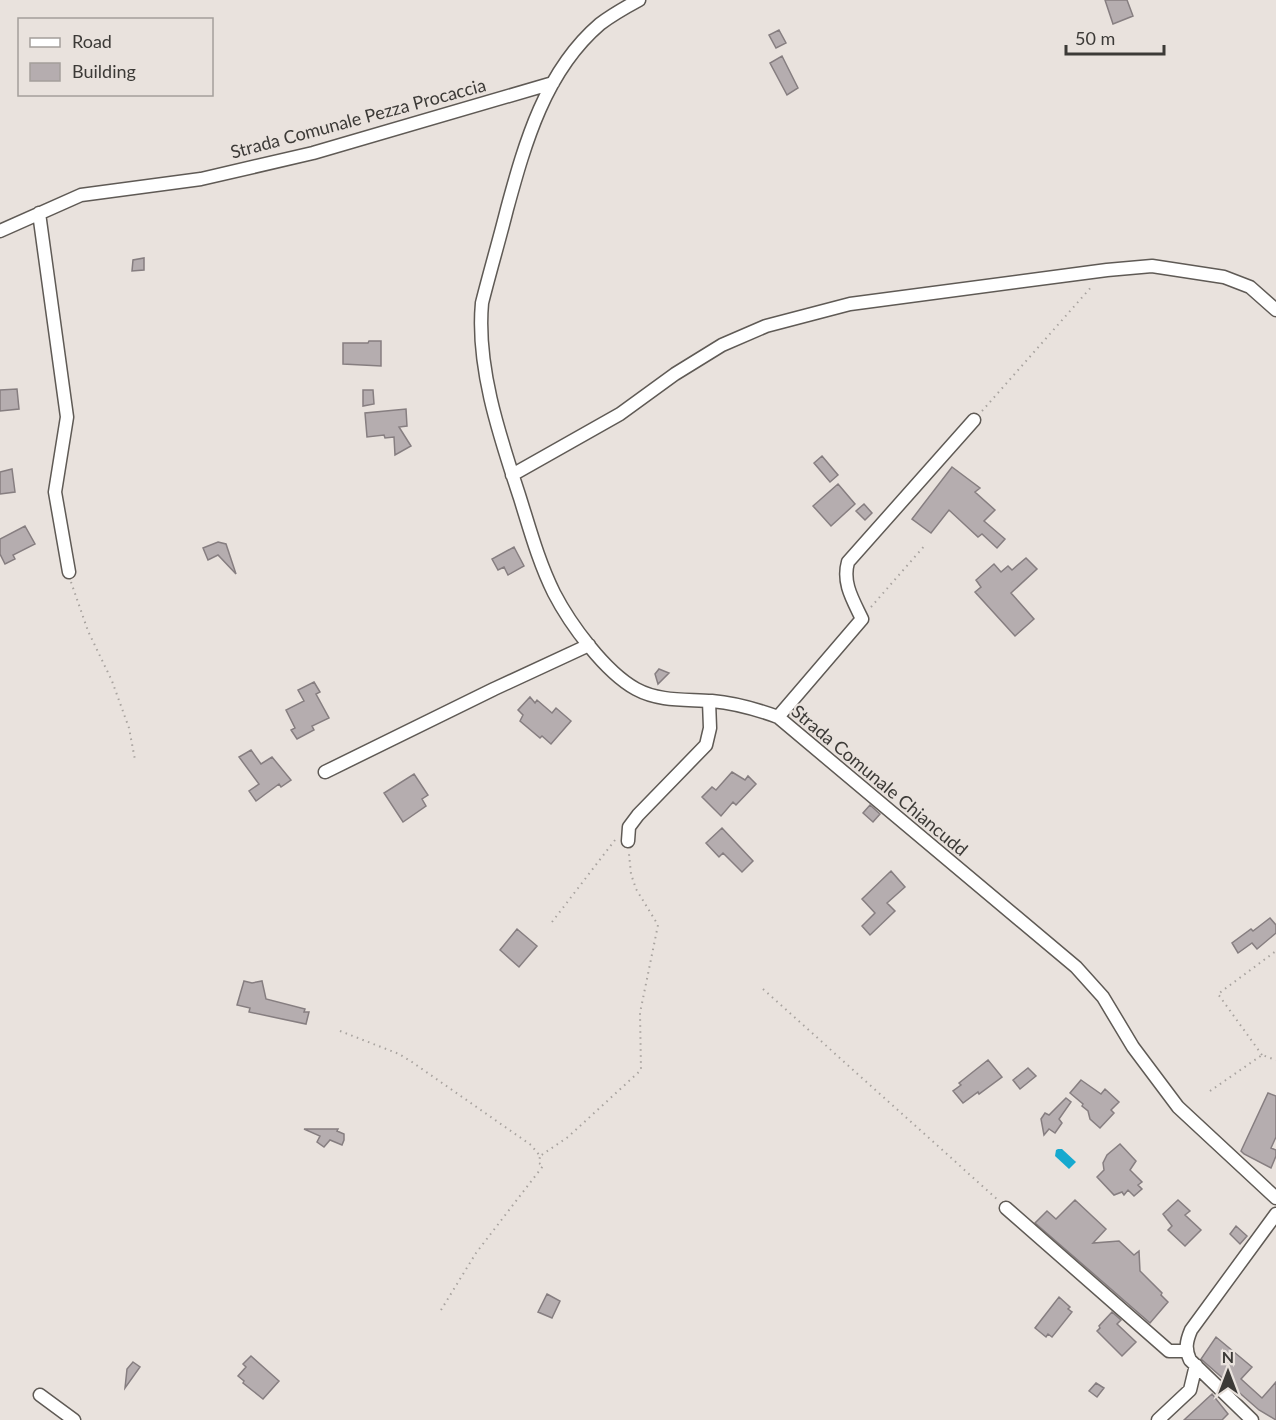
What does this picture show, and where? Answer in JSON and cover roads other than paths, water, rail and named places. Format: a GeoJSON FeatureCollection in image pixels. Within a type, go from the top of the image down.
{"type":"FeatureCollection","features":[{"type":"Feature","properties":{"kind":"street","name":"Strada Comunale Chiancudd"},"geometry":{"type":"LineString","coordinates":[[639,0],[601,24],[584,40],[553,83],[539,109],[522,153],[487,285],[480,324],[481,346],[489,392],[512,476],[536,550],[555,594],[604,664],[638,690],[662,698],[747,706],[778,717],[1076,967],[1103,997],[1133,1047],[1178,1107],[1276,1198]]}},
{"type":"Feature","properties":{"kind":"street","name":"Strada Comunale Pezza Procaccia"},"geometry":{"type":"LineString","coordinates":[[0,231],[81,195],[201,179],[313,153],[553,83]]}},
{"type":"Feature","properties":{"kind":"street"},"geometry":{"type":"LineString","coordinates":[[39,213],[67,417],[55,492],[69,572]]}},
{"type":"Feature","properties":{"kind":"street"},"geometry":{"type":"LineString","coordinates":[[512,476],[620,414],[675,374],[722,345],[766,326],[850,304],[1152,266],[1224,277],[1250,287],[1276,310]]}},
{"type":"Feature","properties":{"kind":"street"},"geometry":{"type":"LineString","coordinates":[[778,717],[862,619],[846,584],[845,573],[848,562],[974,420]]}},
{"type":"Feature","properties":{"kind":"street"},"geometry":{"type":"LineString","coordinates":[[325,772],[589,645]]}},
{"type":"Feature","properties":{"kind":"street"},"geometry":{"type":"LineString","coordinates":[[628,841],[629,827],[638,815],[706,746],[710,728],[709,701]]}},
{"type":"Feature","properties":{"kind":"street"},"geometry":{"type":"LineString","coordinates":[[1006,1208],[1170,1352],[1186,1351]]}},
{"type":"Feature","properties":{"kind":"street"},"geometry":{"type":"LineString","coordinates":[[1252,1420],[1190,1360],[1186,1351],[1186,1341],[1191,1330],[1276,1214]]}},
{"type":"Feature","properties":{"kind":"street"},"geometry":{"type":"LineString","coordinates":[[1158,1420],[1190,1390],[1196,1365]]}},
{"type":"Feature","properties":{"kind":"street"},"geometry":{"type":"LineString","coordinates":[[40,1395],[74,1420]]}},
{"type":"Feature","properties":{"kind":"water"},"geometry":{"type":"Polygon","coordinates":[[[1058,1149],[1062,1149],[1076,1162],[1069,1169],[1055,1156],[1058,1149]]]}}]}
